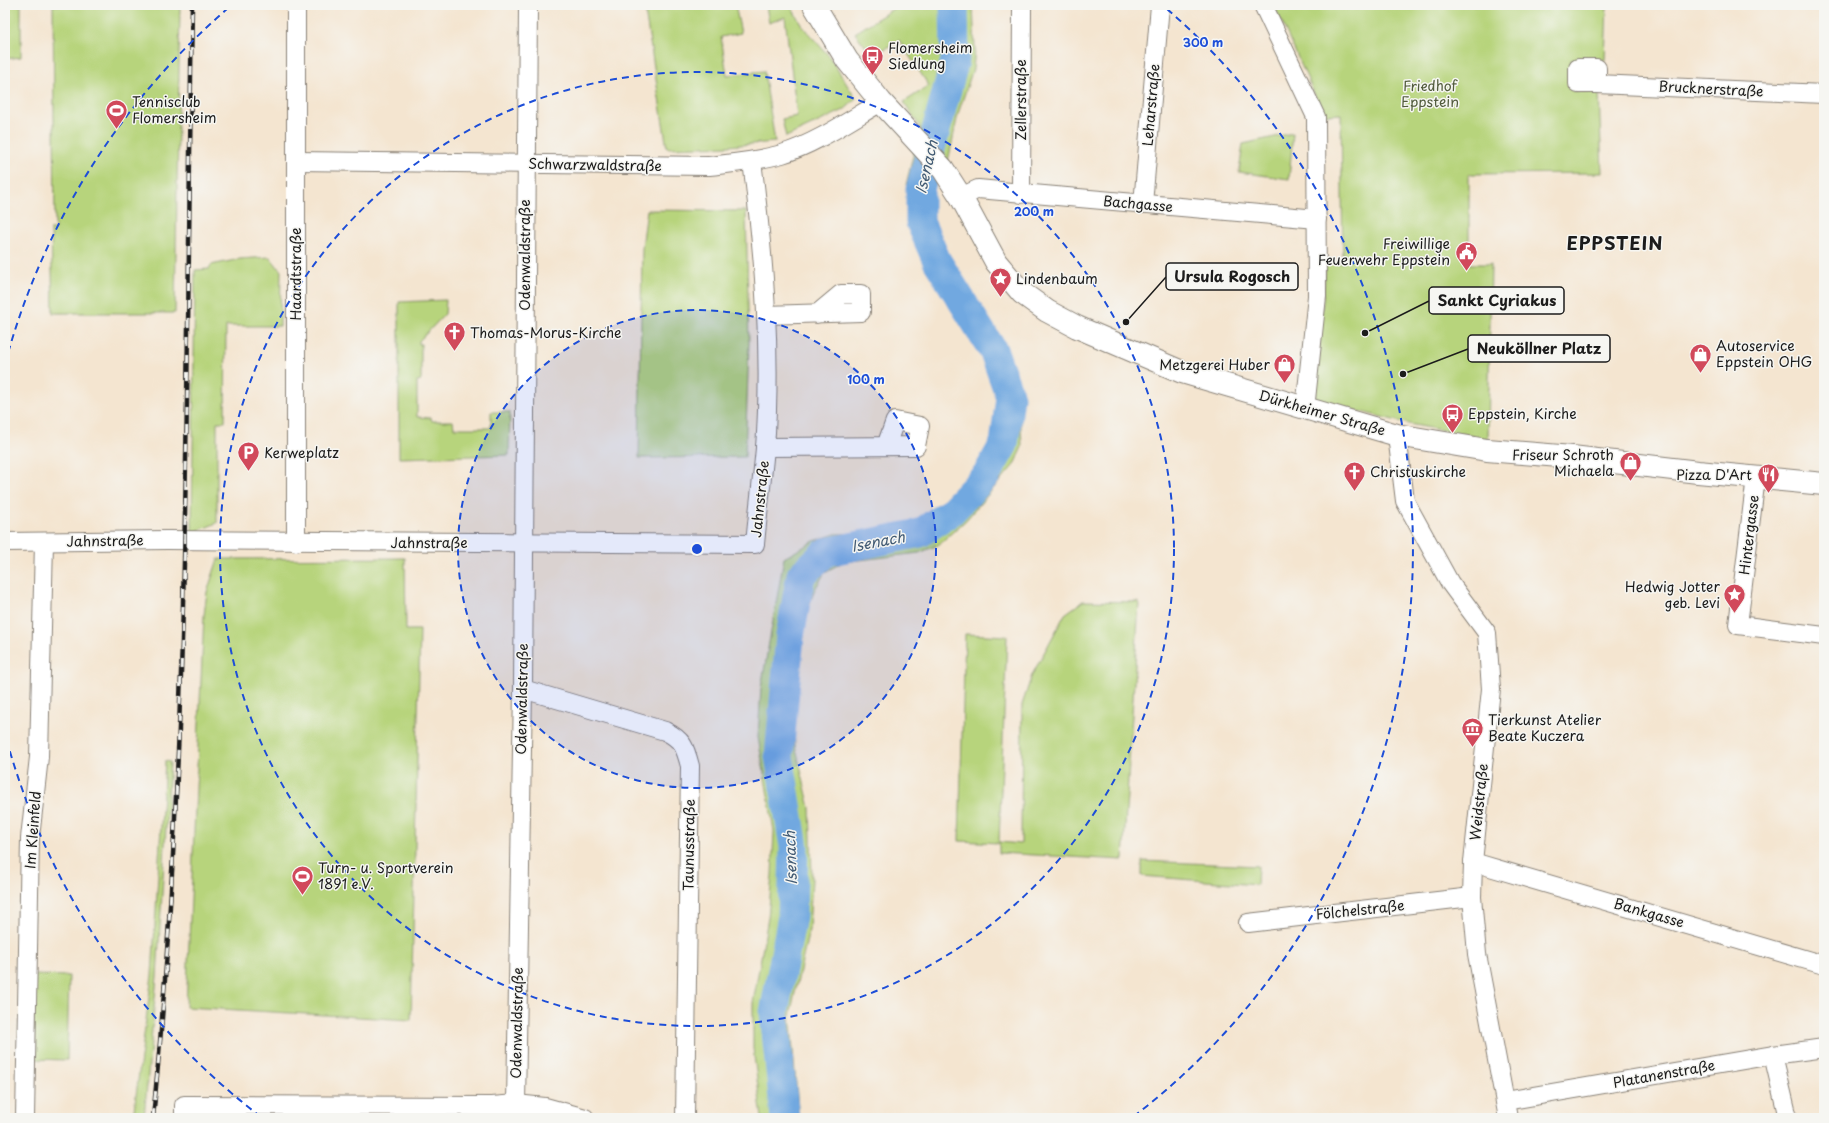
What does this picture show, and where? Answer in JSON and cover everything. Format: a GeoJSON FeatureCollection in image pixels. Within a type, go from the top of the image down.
{"type":"FeatureCollection","features":[{"type":"Feature","properties":{"kind":"main road","name":"Dürkheimer Straße"},"geometry":{"type":"LineString","coordinates":[[814,5],[847,60],[881,102],[943,170],[961,197],[996,262],[1022,293],[1047,311],[1077,327],[1182,372],[1397,435],[1487,450],[1572,457],[1698,472],[1824,484]]}},
{"type":"Feature","properties":{"kind":"street","name":"Haardtstraße"},"geometry":{"type":"LineString","coordinates":[[296,5],[296,542]]}},
{"type":"Feature","properties":{"kind":"street","name":"Odenwaldstraße"},"geometry":{"type":"LineString","coordinates":[[516,1104],[523,689],[522,544],[525,164],[528,5]]}},
{"type":"Feature","properties":{"kind":"street","name":"Zellerstraße"},"geometry":{"type":"LineString","coordinates":[[1021,194],[1022,5]]}},
{"type":"Feature","properties":{"kind":"street","name":"Leharstraße"},"geometry":{"type":"LineString","coordinates":[[1143,204],[1160,5]]}},
{"type":"Feature","properties":{"kind":"street"},"geometry":{"type":"LineString","coordinates":[[1263,5],[1316,117],[1317,296],[1305,409]]}},
{"type":"Feature","properties":{"kind":"street","name":"Brucknerstraße"},"geometry":{"type":"LineString","coordinates":[[1597,84],[1824,94]]}},
{"type":"Feature","properties":{"kind":"street","name":"Schwarzwaldstraße"},"geometry":{"type":"LineString","coordinates":[[296,161],[709,166],[752,161],[783,154],[821,136],[881,102]]}},
{"type":"Feature","properties":{"kind":"street","name":"Jahnstraße"},"geometry":{"type":"LineString","coordinates":[[5,542],[167,540],[522,544],[755,544],[765,447],[767,381],[763,259],[752,161]]}},
{"type":"Feature","properties":{"kind":"street","name":"Bachgasse"},"geometry":{"type":"LineString","coordinates":[[961,197],[978,189],[1317,219]]}},
{"type":"Feature","properties":{"kind":"street"},"geometry":{"type":"LineString","coordinates":[[766,315],[817,314]]}},
{"type":"Feature","properties":{"kind":"street","name":"Weidstraße"},"geometry":{"type":"LineString","coordinates":[[1397,435],[1405,501],[1450,584],[1487,633],[1491,690],[1473,862],[1472,897],[1477,954],[1507,1110]]}},
{"type":"Feature","properties":{"kind":"street","name":"Jahnstraße"},"geometry":{"type":"LineString","coordinates":[[765,447],[886,446]]}},
{"type":"Feature","properties":{"kind":"street","name":"Hintergasse"},"geometry":{"type":"LineString","coordinates":[[1756,478],[1738,625],[1824,636]]}},
{"type":"Feature","properties":{"kind":"street","name":"Im Kleinfeld"},"geometry":{"type":"LineString","coordinates":[[25,1118],[30,838],[39,758],[44,542]]}},
{"type":"Feature","properties":{"kind":"street","name":"Taunusstraße"},"geometry":{"type":"LineString","coordinates":[[523,689],[665,731],[678,738],[686,750],[690,766],[685,1118]]}},
{"type":"Feature","properties":{"kind":"street","name":"Bankgasse"},"geometry":{"type":"LineString","coordinates":[[1473,862],[1824,965]]}},
{"type":"Feature","properties":{"kind":"street","name":"Fölchelstraße"},"geometry":{"type":"LineString","coordinates":[[1248,923],[1472,897]]}},
{"type":"Feature","properties":{"kind":"street","name":"Platanenstraße"},"geometry":{"type":"LineString","coordinates":[[1507,1110],[1773,1055],[1824,1048]]}},
{"type":"Feature","properties":{"kind":"street"},"geometry":{"type":"LineString","coordinates":[[1773,1055],[1788,1118]]}},
{"type":"Feature","properties":{"kind":"street"},"geometry":{"type":"LineString","coordinates":[[184,1118],[184,1105],[227,1112],[492,1106],[516,1104],[545,1107],[585,1118]]}},
{"type":"Feature","properties":{"kind":"green space"},"geometry":{"type":"Polygon","coordinates":[[[5,5],[21,5],[21,57],[5,59],[5,5]]]}},
{"type":"Feature","properties":{"kind":"green space","name":"Tennisclub Flomersheim"},"geometry":{"type":"Polygon","coordinates":[[[53,5],[180,5],[175,313],[53,313],[51,229],[55,229],[53,5]]]}},
{"type":"Feature","properties":{"kind":"green space"},"geometry":{"type":"Polygon","coordinates":[[[644,5],[735,5],[741,33],[721,37],[727,75],[764,71],[775,142],[728,146],[667,148],[644,5]]]}},
{"type":"Feature","properties":{"kind":"green space"},"geometry":{"type":"Polygon","coordinates":[[[766,5],[790,5],[803,27],[829,56],[856,99],[844,110],[786,137],[782,119],[797,116],[785,17],[769,23],[766,5]]]}},
{"type":"Feature","properties":{"kind":"green space"},"geometry":{"type":"Polygon","coordinates":[[[899,5],[973,5],[975,50],[973,69],[958,114],[949,157],[937,183],[926,201],[926,229],[1007,360],[1020,406],[1022,447],[1014,465],[965,521],[938,545],[919,553],[843,562],[825,572],[814,591],[807,614],[793,715],[795,745],[810,808],[812,879],[809,930],[790,1015],[799,1118],[762,1118],[753,1048],[753,1003],[768,918],[774,831],[758,737],[761,688],[784,558],[814,541],[835,534],[868,533],[922,525],[951,500],[988,459],[1003,433],[1002,395],[970,327],[942,285],[914,234],[908,201],[910,188],[906,185],[920,127],[904,102],[929,86],[899,40],[873,56],[855,33],[899,5]]]}},
{"type":"Feature","properties":{"kind":"green space","name":"Friedhof Eppstein"},"geometry":{"type":"Polygon","coordinates":[[[1274,5],[1607,5],[1605,60],[1571,60],[1572,91],[1599,92],[1602,173],[1469,174],[1469,264],[1491,264],[1488,439],[1409,424],[1315,400],[1326,263],[1343,263],[1341,114],[1324,115],[1274,5]]]}},
{"type":"Feature","properties":{"kind":"green space"},"geometry":{"type":"Polygon","coordinates":[[[1293,133],[1289,179],[1239,172],[1243,144],[1293,133]]]}},
{"type":"Feature","properties":{"kind":"green space"},"geometry":{"type":"Polygon","coordinates":[[[647,210],[746,211],[749,344],[745,457],[639,458],[642,248],[647,210]]]}},
{"type":"Feature","properties":{"kind":"green space"},"geometry":{"type":"Polygon","coordinates":[[[270,257],[281,271],[280,326],[226,326],[225,422],[217,422],[217,523],[192,533],[195,270],[209,269],[211,265],[240,259],[270,257]]]}},
{"type":"Feature","properties":{"kind":"green space"},"geometry":{"type":"Polygon","coordinates":[[[446,300],[445,314],[419,341],[419,344],[421,344],[421,380],[417,381],[417,417],[431,418],[432,421],[453,421],[454,428],[491,428],[491,412],[510,412],[509,455],[399,458],[399,302],[446,300]]]}},
{"type":"Feature","properties":{"kind":"green space","name":"Turn- u. Sportverein 1891 e.V."},"geometry":{"type":"Polygon","coordinates":[[[405,558],[406,630],[420,630],[411,1020],[186,1007],[204,615],[207,592],[218,559],[405,558]]]}},
{"type":"Feature","properties":{"kind":"green space"},"geometry":{"type":"Polygon","coordinates":[[[1083,601],[1139,602],[1123,860],[999,853],[999,843],[959,841],[965,634],[1007,636],[999,842],[1021,844],[1022,705],[1032,675],[1065,614],[1083,601]]]}},
{"type":"Feature","properties":{"kind":"green space"},"geometry":{"type":"Polygon","coordinates":[[[165,761],[170,762],[157,976],[144,1118],[133,1118],[152,975],[165,761]]]}},
{"type":"Feature","properties":{"kind":"green space"},"geometry":{"type":"Polygon","coordinates":[[[1142,861],[1258,866],[1257,885],[1142,876],[1142,861]]]}},
{"type":"Feature","properties":{"kind":"green space"},"geometry":{"type":"Polygon","coordinates":[[[35,975],[69,976],[67,1060],[32,1059],[35,975]]]}},
{"type":"Feature","properties":{"kind":"waterway","name":"Isenach"},"geometry":{"type":"LineString","coordinates":[[785,1118],[774,1013],[792,916],[794,847],[779,756],[790,636],[801,575],[826,552],[920,533],[951,512],[987,474],[1004,444],[1010,397],[994,352],[937,261],[920,222],[920,189],[955,60],[954,5]]}},
{"type":"Feature","properties":{"kind":"railway"},"geometry":{"type":"LineString","coordinates":[[153,1118],[165,979],[174,840],[180,701],[187,423],[192,5]]}},
{"type":"Feature","properties":{"kind":"place","name":"Flomersheim Siedlung"},"geometry":{"type":"Point","coordinates":[873,76]}},
{"type":"Feature","properties":{"kind":"place","name":"Tennisclub Flomersheim"},"geometry":{"type":"Point","coordinates":[116,130]}},
{"type":"Feature","properties":{"kind":"place","name":"Freiwillige Feuerwehr Eppstein"},"geometry":{"type":"Point","coordinates":[1466,272]}},
{"type":"Feature","properties":{"kind":"place","name":"Lindenbaum"},"geometry":{"type":"Point","coordinates":[1000,298]}},
{"type":"Feature","properties":{"kind":"place","name":"Ursula Rogosch"},"geometry":{"type":"Point","coordinates":[1126,322]}},
{"type":"Feature","properties":{"kind":"place","name":"Sankt Cyriakus"},"geometry":{"type":"Point","coordinates":[1365,333]}},
{"type":"Feature","properties":{"kind":"place","name":"Thomas-Morus-Kirche"},"geometry":{"type":"Point","coordinates":[454,352]}},
{"type":"Feature","properties":{"kind":"place","name":"Neuköllner Platz"},"geometry":{"type":"Point","coordinates":[1403,374]}},
{"type":"Feature","properties":{"kind":"place","name":"Autoservice Eppstein OHG"},"geometry":{"type":"Point","coordinates":[1700,374]}},
{"type":"Feature","properties":{"kind":"place","name":"Metzgerei Huber"},"geometry":{"type":"Point","coordinates":[1285,384]}},
{"type":"Feature","properties":{"kind":"place","name":"Eppstein, Kirche"},"geometry":{"type":"Point","coordinates":[1452,434]}},
{"type":"Feature","properties":{"kind":"place","name":"Kerweplatz"},"geometry":{"type":"Point","coordinates":[248,472]}},
{"type":"Feature","properties":{"kind":"place","name":"Friseur Schroth Michaela"},"geometry":{"type":"Point","coordinates":[1630,482]}},
{"type":"Feature","properties":{"kind":"place","name":"Christuskirche"},"geometry":{"type":"Point","coordinates":[1355,492]}},
{"type":"Feature","properties":{"kind":"place","name":"Pizza D'Art"},"geometry":{"type":"Point","coordinates":[1768,494]}},
{"type":"Feature","properties":{"kind":"place","name":"Hedwig Jotter geb. Levi"},"geometry":{"type":"Point","coordinates":[1735,614]}},
{"type":"Feature","properties":{"kind":"place","name":"Tierkunst Atelier Beate Kuczera"},"geometry":{"type":"Point","coordinates":[1473,748]}},
{"type":"Feature","properties":{"kind":"place","name":"Turn- u. Sportverein 1891 e.V."},"geometry":{"type":"Point","coordinates":[303,896]}},
{"type":"Feature","properties":{"kind":"district","name":"EPPSTEIN"},"geometry":{"type":"Point","coordinates":[1615,244]}}]}
